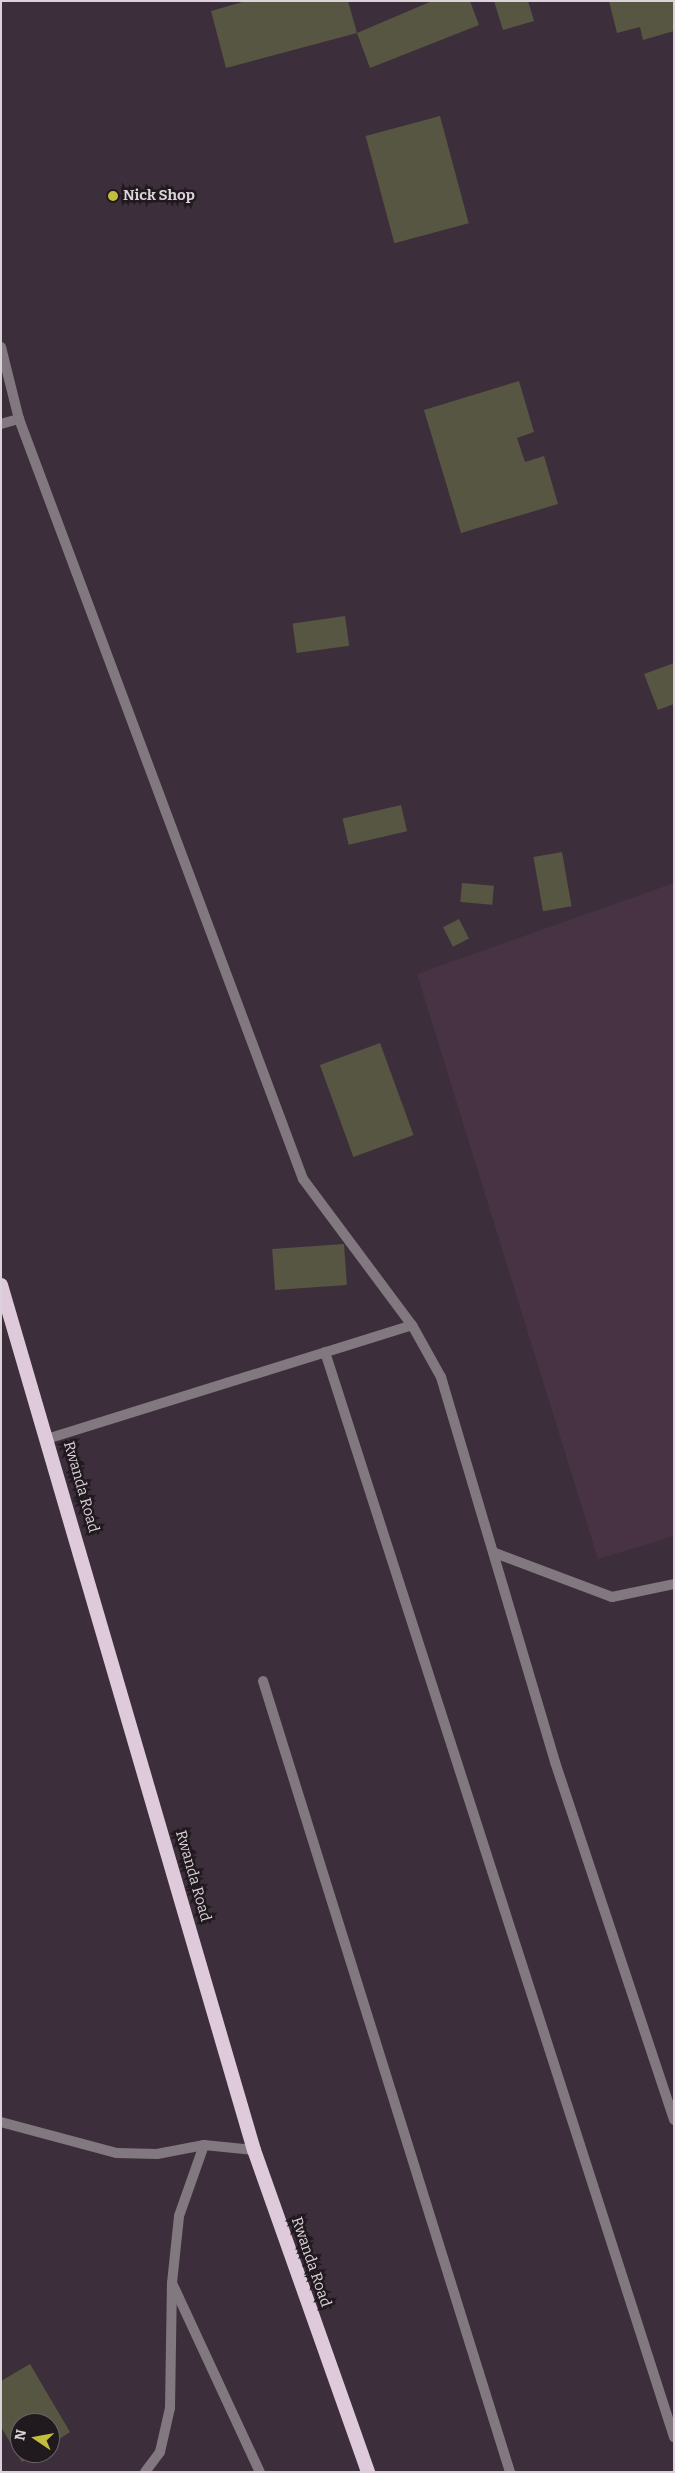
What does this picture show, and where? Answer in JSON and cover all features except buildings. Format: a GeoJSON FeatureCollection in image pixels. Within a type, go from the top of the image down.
{"type":"FeatureCollection","features":[{"type":"Feature","properties":{"kind":"highway","name":"Rwanda Road"},"geometry":{"type":"LineString","coordinates":[[1,1285],[50,1438],[254,2150],[368,2472]]}},
{"type":"Feature","properties":{"kind":"street"},"geometry":{"type":"LineString","coordinates":[[1,347],[18,418],[303,1179],[412,1325],[442,1377],[555,1762],[674,2120]]}},
{"type":"Feature","properties":{"kind":"street"},"geometry":{"type":"LineString","coordinates":[[1,424],[18,418]]}},
{"type":"Feature","properties":{"kind":"street"},"geometry":{"type":"LineString","coordinates":[[50,1438],[412,1325]]}},
{"type":"Feature","properties":{"kind":"street"},"geometry":{"type":"LineString","coordinates":[[325,1352],[674,2437]]}},
{"type":"Feature","properties":{"kind":"street"},"geometry":{"type":"LineString","coordinates":[[495,1553],[612,1597],[674,1584]]}},
{"type":"Feature","properties":{"kind":"street"},"geometry":{"type":"LineString","coordinates":[[264,1681],[510,2472]]}},
{"type":"Feature","properties":{"kind":"street"},"geometry":{"type":"LineString","coordinates":[[1,2122],[117,2153],[157,2154],[204,2145],[254,2150]]}},
{"type":"Feature","properties":{"kind":"street"},"geometry":{"type":"LineString","coordinates":[[145,2472],[160,2452],[170,2408],[172,2282],[178,2216],[204,2145]]}},
{"type":"Feature","properties":{"kind":"street"},"geometry":{"type":"LineString","coordinates":[[172,2282],[260,2472]]}},
{"type":"Feature","properties":{"kind":"shaded area"},"geometry":{"type":"Polygon","coordinates":[[[674,883],[674,1536],[598,1559],[417,974],[674,883]]]}},
{"type":"Feature","properties":{"kind":"place","name":"Nick Shop"},"geometry":{"type":"Point","coordinates":[113,196]}}]}
